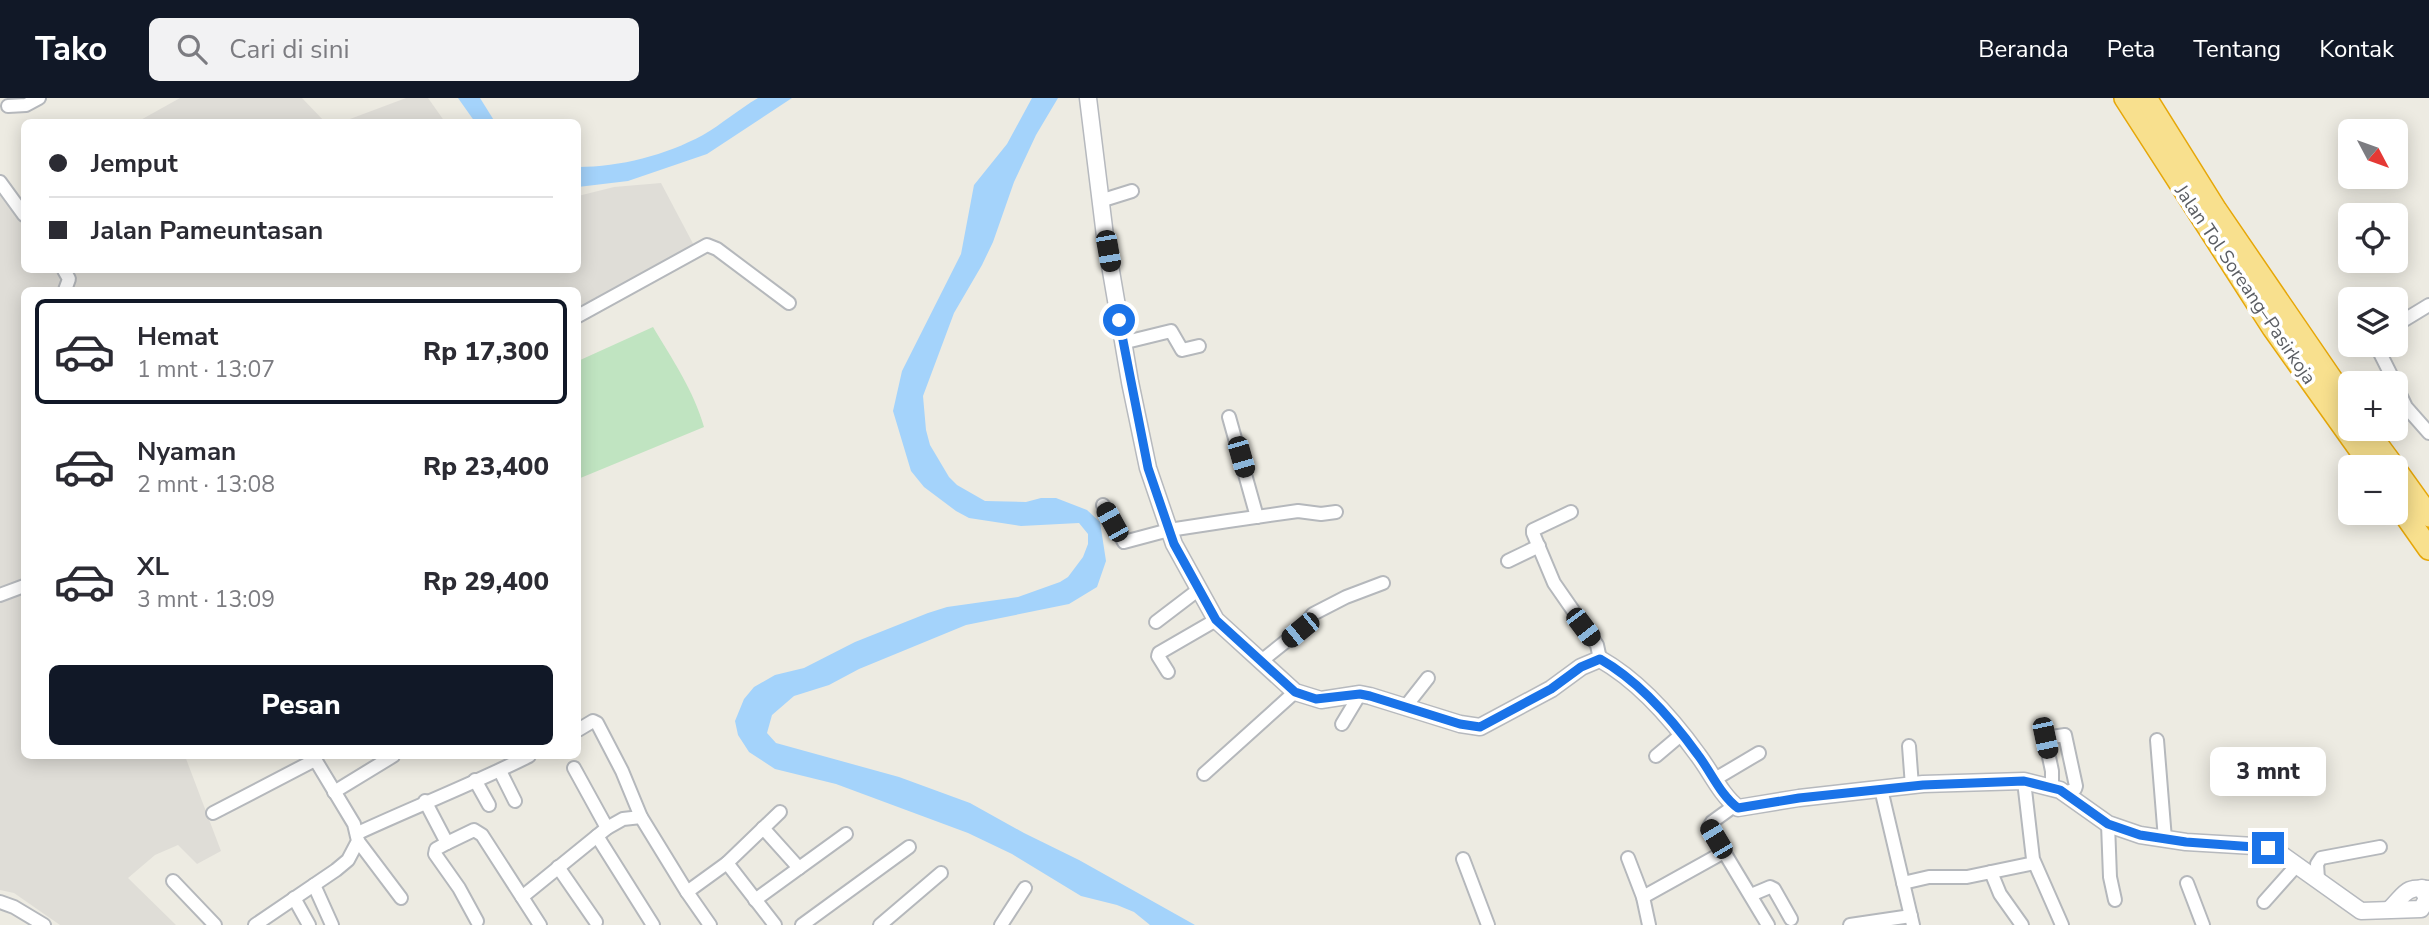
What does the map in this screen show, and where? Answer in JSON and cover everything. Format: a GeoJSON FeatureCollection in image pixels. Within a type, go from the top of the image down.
{"type":"FeatureCollection","features":[{"type":"Feature","properties":{"kind":"highway","name":"Jalan Tol Soreang–Pasirkoja"},"geometry":{"type":"LineString","coordinates":[[2125,98],[2273,328],[2363,455]]}},
{"type":"Feature","properties":{"kind":"highway","name":"Jalan Tol Soreang–Pasirkoja"},"geometry":{"type":"LineString","coordinates":[[2146,98],[2216,210],[2338,388]]}},
{"type":"Feature","properties":{"kind":"highway"},"geometry":{"type":"LineString","coordinates":[[2408,486],[2429,516]]}},
{"type":"Feature","properties":{"kind":"highway"},"geometry":{"type":"LineString","coordinates":[[2408,519],[2429,549]]}},
{"type":"Feature","properties":{"kind":"street"},"geometry":{"type":"LineString","coordinates":[[9,105],[24,106],[39,98]]}},
{"type":"Feature","properties":{"kind":"street"},"geometry":{"type":"LineString","coordinates":[[1088,98],[1100,201],[1122,343],[1148,468],[1185,568],[1216,620],[1295,692],[1312,699],[1360,694],[1460,724],[1480,727],[1551,689],[1581,667],[1600,659]]}},
{"type":"Feature","properties":{"kind":"street"},"geometry":{"type":"LineString","coordinates":[[0,181],[21,211]]}},
{"type":"Feature","properties":{"kind":"street"},"geometry":{"type":"LineString","coordinates":[[1100,201],[1132,191]]}},
{"type":"Feature","properties":{"kind":"street"},"geometry":{"type":"LineString","coordinates":[[581,314],[707,245],[717,249],[789,303]]}},
{"type":"Feature","properties":{"kind":"street"},"geometry":{"type":"LineString","coordinates":[[2408,318],[2429,305]]}},
{"type":"Feature","properties":{"kind":"street"},"geometry":{"type":"LineString","coordinates":[[1122,343],[1171,331],[1182,350],[1199,346]]}},
{"type":"Feature","properties":{"kind":"street"},"geometry":{"type":"LineString","coordinates":[[2408,409],[2429,433]]}},
{"type":"Feature","properties":{"kind":"street"},"geometry":{"type":"LineString","coordinates":[[1229,416],[1257,517]]}},
{"type":"Feature","properties":{"kind":"street"},"geometry":{"type":"LineString","coordinates":[[1103,505],[1124,542],[1169,530],[1298,511],[1321,514],[1336,512]]}},
{"type":"Feature","properties":{"kind":"street"},"geometry":{"type":"LineString","coordinates":[[1571,512],[1534,530],[1555,583],[1570,609],[1597,645],[1600,659],[1620,671],[1666,715],[1738,808],[1799,798],[1912,786],[2024,781],[2059,790],[2075,789],[2065,735],[2044,733],[2059,790],[2108,824],[2140,835],[2165,839],[2271,847],[2361,911],[2390,909],[2421,913]]}},
{"type":"Feature","properties":{"kind":"street"},"geometry":{"type":"LineString","coordinates":[[1508,561],[1539,546]]}},
{"type":"Feature","properties":{"kind":"street"},"geometry":{"type":"LineString","coordinates":[[1260,662],[1300,630],[1312,614],[1383,583]]}},
{"type":"Feature","properties":{"kind":"street"},"geometry":{"type":"LineString","coordinates":[[0,596],[21,587]]}},
{"type":"Feature","properties":{"kind":"street"},"geometry":{"type":"LineString","coordinates":[[1156,622],[1198,590]]}},
{"type":"Feature","properties":{"kind":"street"},"geometry":{"type":"LineString","coordinates":[[1168,671],[1158,656],[1159,653],[1216,620]]}},
{"type":"Feature","properties":{"kind":"street"},"geometry":{"type":"LineString","coordinates":[[1406,706],[1428,678]]}},
{"type":"Feature","properties":{"kind":"street"},"geometry":{"type":"LineString","coordinates":[[1204,774],[1295,692]]}},
{"type":"Feature","properties":{"kind":"street"},"geometry":{"type":"LineString","coordinates":[[1342,724],[1360,694]]}},
{"type":"Feature","properties":{"kind":"street"},"geometry":{"type":"LineString","coordinates":[[581,728],[593,721],[597,723],[622,771],[641,817],[710,925]]}},
{"type":"Feature","properties":{"kind":"street"},"geometry":{"type":"LineString","coordinates":[[1656,756],[1682,734]]}},
{"type":"Feature","properties":{"kind":"street"},"geometry":{"type":"LineString","coordinates":[[2157,740],[2165,839]]}},
{"type":"Feature","properties":{"kind":"street"},"geometry":{"type":"LineString","coordinates":[[1909,746],[1912,786]]}},
{"type":"Feature","properties":{"kind":"street"},"geometry":{"type":"LineString","coordinates":[[1715,779],[1759,752]]}},
{"type":"Feature","properties":{"kind":"street"},"geometry":{"type":"LineString","coordinates":[[213,813],[312,759]]}},
{"type":"Feature","properties":{"kind":"street"},"geometry":{"type":"LineString","coordinates":[[315,759],[358,837],[401,898]]}},
{"type":"Feature","properties":{"kind":"street"},"geometry":{"type":"LineString","coordinates":[[334,792],[388,759]]}},
{"type":"Feature","properties":{"kind":"street"},"geometry":{"type":"LineString","coordinates":[[255,925],[348,860],[358,837],[425,802],[523,759]]}},
{"type":"Feature","properties":{"kind":"street"},"geometry":{"type":"LineString","coordinates":[[574,768],[602,832],[653,925]]}},
{"type":"Feature","properties":{"kind":"street"},"geometry":{"type":"LineString","coordinates":[[500,771],[515,801]]}},
{"type":"Feature","properties":{"kind":"street"},"geometry":{"type":"LineString","coordinates":[[475,780],[489,805]]}},
{"type":"Feature","properties":{"kind":"street"},"geometry":{"type":"LineString","coordinates":[[2024,781],[2034,863],[2062,925]]}},
{"type":"Feature","properties":{"kind":"street"},"geometry":{"type":"LineString","coordinates":[[1850,925],[1912,921],[1881,789]]}},
{"type":"Feature","properties":{"kind":"street"},"geometry":{"type":"LineString","coordinates":[[425,802],[447,843]]}},
{"type":"Feature","properties":{"kind":"street"},"geometry":{"type":"LineString","coordinates":[[1734,806],[1709,827],[1768,925]]}},
{"type":"Feature","properties":{"kind":"street"},"geometry":{"type":"LineString","coordinates":[[687,892],[727,863],[780,812]]}},
{"type":"Feature","properties":{"kind":"street"},"geometry":{"type":"LineString","coordinates":[[522,897],[602,832],[623,819],[641,817]]}},
{"type":"Feature","properties":{"kind":"street"},"geometry":{"type":"LineString","coordinates":[[2108,824],[2110,877],[2115,900]]}},
{"type":"Feature","properties":{"kind":"street"},"geometry":{"type":"LineString","coordinates":[[764,828],[799,868]]}},
{"type":"Feature","properties":{"kind":"street"},"geometry":{"type":"LineString","coordinates":[[477,921],[459,888],[435,854],[436,849],[468,831],[478,832],[540,925]]}},
{"type":"Feature","properties":{"kind":"street"},"geometry":{"type":"LineString","coordinates":[[755,900],[846,834]]}},
{"type":"Feature","properties":{"kind":"street"},"geometry":{"type":"LineString","coordinates":[[802,925],[909,847]]}},
{"type":"Feature","properties":{"kind":"street"},"geometry":{"type":"LineString","coordinates":[[2318,879],[2317,864],[2321,858],[2380,847]]}},
{"type":"Feature","properties":{"kind":"street"},"geometry":{"type":"LineString","coordinates":[[1643,897],[1724,852]]}},
{"type":"Feature","properties":{"kind":"street"},"geometry":{"type":"LineString","coordinates":[[1628,858],[1650,925]]}},
{"type":"Feature","properties":{"kind":"street"},"geometry":{"type":"LineString","coordinates":[[1463,859],[1488,925]]}},
{"type":"Feature","properties":{"kind":"street"},"geometry":{"type":"LineString","coordinates":[[727,863],[775,925]]}},
{"type":"Feature","properties":{"kind":"street"},"geometry":{"type":"LineString","coordinates":[[1903,883],[1929,877],[1958,878],[2034,863]]}},
{"type":"Feature","properties":{"kind":"street"},"geometry":{"type":"LineString","coordinates":[[2264,902],[2297,865]]}},
{"type":"Feature","properties":{"kind":"street"},"geometry":{"type":"LineString","coordinates":[[558,867],[596,922]]}},
{"type":"Feature","properties":{"kind":"street"},"geometry":{"type":"LineString","coordinates":[[1991,872],[2000,894],[2022,925]]}},
{"type":"Feature","properties":{"kind":"street"},"geometry":{"type":"LineString","coordinates":[[880,925],[941,873]]}},
{"type":"Feature","properties":{"kind":"street"},"geometry":{"type":"LineString","coordinates":[[173,881],[215,925]]}},
{"type":"Feature","properties":{"kind":"street"},"geometry":{"type":"LineString","coordinates":[[2187,883],[2203,925]]}},
{"type":"Feature","properties":{"kind":"street"},"geometry":{"type":"LineString","coordinates":[[314,885],[332,925]]}},
{"type":"Feature","properties":{"kind":"street"},"geometry":{"type":"LineString","coordinates":[[1751,895],[1770,887],[1774,889],[1791,919]]}},
{"type":"Feature","properties":{"kind":"street"},"geometry":{"type":"LineString","coordinates":[[2390,909],[2414,887],[2425,889],[2427,895],[2421,913]]}},
{"type":"Feature","properties":{"kind":"street"},"geometry":{"type":"LineString","coordinates":[[1001,925],[1024,888]]}},
{"type":"Feature","properties":{"kind":"street"},"geometry":{"type":"LineString","coordinates":[[2405,894],[2405,902],[2421,913]]}},
{"type":"Feature","properties":{"kind":"street"},"geometry":{"type":"LineString","coordinates":[[294,898],[309,925]]}},
{"type":"Feature","properties":{"kind":"street"},"geometry":{"type":"LineString","coordinates":[[0,902],[24,912],[44,925]]}},
{"type":"Feature","properties":{"kind":"shaded area"},"geometry":{"type":"Polygon","coordinates":[[[180,98],[302,98],[322,119],[142,119],[180,98]]]}},
{"type":"Feature","properties":{"kind":"shaded area"},"geometry":{"type":"Polygon","coordinates":[[[406,98],[428,98],[443,119],[350,119],[406,98]]]}},
{"type":"Feature","properties":{"kind":"shaded area"},"geometry":{"type":"Polygon","coordinates":[[[661,183],[698,253],[581,320],[581,287],[21,287],[21,759],[186,759],[221,851],[197,864],[178,845],[155,855],[128,878],[176,925],[60,925],[14,893],[0,890],[0,188],[21,205],[21,273],[581,273],[581,195],[614,187],[661,183]]]}},
{"type":"Feature","properties":{"kind":"green space"},"geometry":{"type":"Polygon","coordinates":[[[653,327],[688,388],[704,427],[581,478],[581,360],[653,327]]]}},
{"type":"Feature","properties":{"kind":"water"},"geometry":{"type":"Polygon","coordinates":[[[458,98],[480,98],[493,119],[473,119],[458,98]]]}},
{"type":"Feature","properties":{"kind":"water"},"geometry":{"type":"Polygon","coordinates":[[[758,98],[792,98],[707,154],[628,181],[581,187],[581,167],[642,159],[703,135],[758,98]]]}},
{"type":"Feature","properties":{"kind":"water"},"geometry":{"type":"Polygon","coordinates":[[[1032,98],[1058,98],[1036,135],[1014,182],[982,265],[954,313],[923,396],[926,430],[930,445],[949,477],[957,485],[985,501],[1026,502],[1056,498],[1087,510],[1100,522],[1106,561],[1097,587],[1069,604],[966,625],[859,669],[829,685],[794,696],[772,715],[767,733],[776,743],[899,777],[970,803],[1195,925],[1150,925],[1134,912],[1081,896],[1012,854],[968,833],[836,784],[775,769],[749,752],[738,735],[735,721],[744,699],[754,687],[775,675],[804,668],[855,642],[928,613],[947,607],[1018,597],[1060,582],[1068,577],[1083,557],[1088,544],[1088,534],[1079,523],[1021,526],[969,518],[924,487],[911,471],[893,411],[902,371],[961,254],[974,185],[1007,144],[1032,98]]]}},
{"type":"Feature","properties":{"kind":"route"},"geometry":{"type":"LineString","coordinates":[[1119,320],[1148,468],[1185,568],[1223,629],[1295,692],[1312,699],[1360,694],[1460,724],[1480,727],[1551,689],[1581,667],[1600,659],[1620,671],[1666,715],[1738,808],[1799,798],[1923,785],[2024,781],[2060,790],[2108,824],[2140,835],[2186,842],[2268,848]]}}]}
